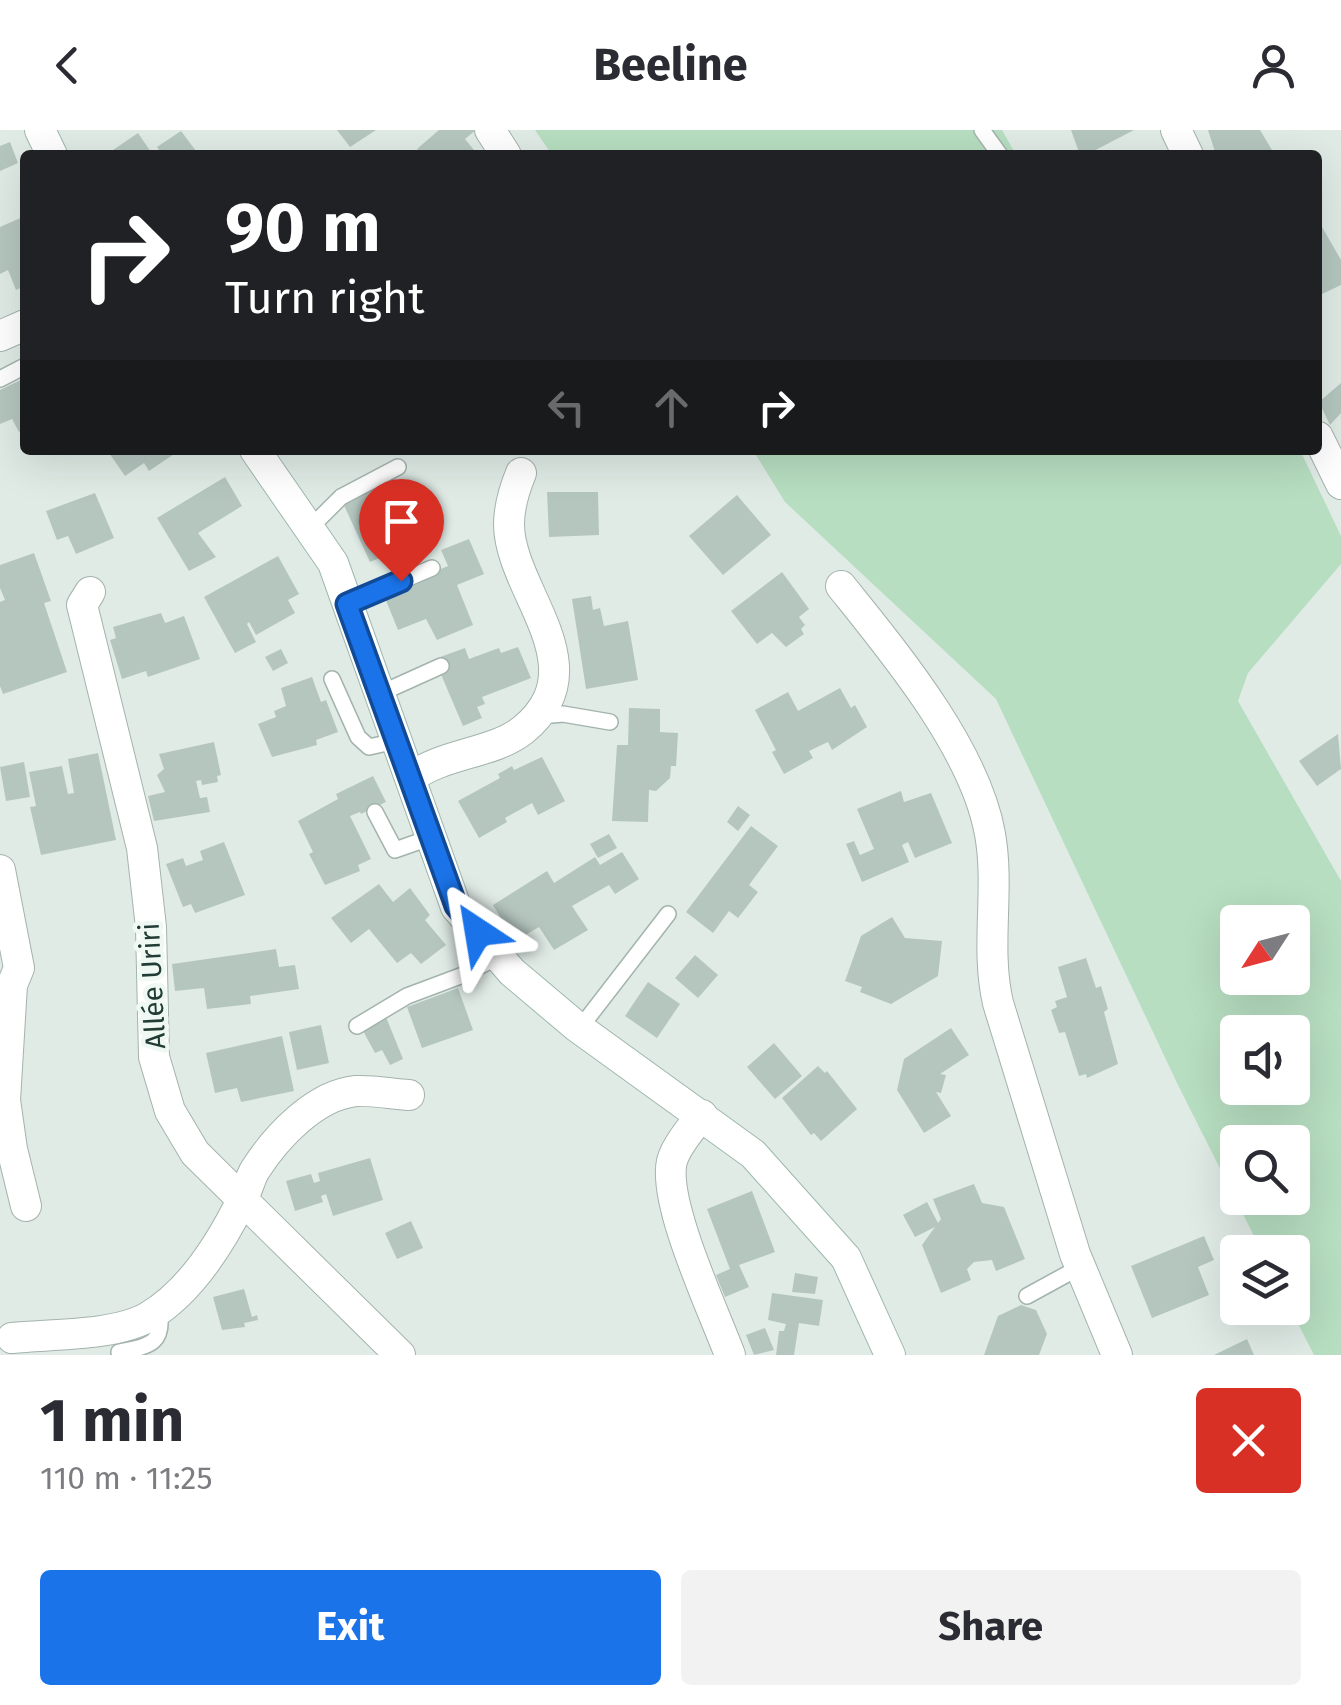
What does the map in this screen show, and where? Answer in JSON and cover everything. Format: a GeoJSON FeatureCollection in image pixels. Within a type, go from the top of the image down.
{"type":"FeatureCollection","features":[{"type":"Feature","properties":{"kind":"street"},"geometry":{"type":"LineString","coordinates":[[1322,445],[1341,484]]}},
{"type":"Feature","properties":{"kind":"street"},"geometry":{"type":"LineString","coordinates":[[258,455],[332,563],[456,906],[512,972],[580,1028],[753,1154],[846,1258],[890,1355]]}},
{"type":"Feature","properties":{"kind":"street"},"geometry":{"type":"LineString","coordinates":[[410,778],[430,766],[508,739],[536,717],[550,689],[553,652],[509,528],[511,498],[522,473]]}},
{"type":"Feature","properties":{"kind":"street"},"geometry":{"type":"LineString","coordinates":[[841,586],[914,677],[984,807],[992,868],[992,977],[1080,1268],[1117,1355]]}},
{"type":"Feature","properties":{"kind":"street","name":"Allée Uriri"},"geometry":{"type":"LineString","coordinates":[[90,592],[82,605],[89,641],[142,848],[151,927],[154,1058],[170,1111],[195,1153],[400,1355]]}},
{"type":"Feature","properties":{"kind":"street"},"geometry":{"type":"LineString","coordinates":[[0,870],[19,968],[12,985],[5,1100],[26,1206]]}},
{"type":"Feature","properties":{"kind":"street"},"geometry":{"type":"LineString","coordinates":[[12,1338],[138,1322],[159,1309],[202,1266],[243,1199],[254,1171],[300,1119],[325,1101],[354,1091],[409,1095]]}},
{"type":"Feature","properties":{"kind":"street"},"geometry":{"type":"LineString","coordinates":[[702,1115],[673,1158],[670,1179],[675,1206],[730,1355]]}},
{"type":"Feature","properties":{"kind":"lane"},"geometry":{"type":"LineString","coordinates":[[309,529],[341,497],[398,467]]}},
{"type":"Feature","properties":{"kind":"lane"},"geometry":{"type":"LineString","coordinates":[[347,604],[432,568]]}},
{"type":"Feature","properties":{"kind":"lane"},"geometry":{"type":"LineString","coordinates":[[378,694],[440,666]]}},
{"type":"Feature","properties":{"kind":"lane"},"geometry":{"type":"LineString","coordinates":[[332,679],[358,738],[369,747],[396,741]]}},
{"type":"Feature","properties":{"kind":"lane"},"geometry":{"type":"LineString","coordinates":[[536,717],[563,714],[610,722]]}},
{"type":"Feature","properties":{"kind":"lane"},"geometry":{"type":"LineString","coordinates":[[375,812],[395,850],[432,837]]}},
{"type":"Feature","properties":{"kind":"lane"},"geometry":{"type":"LineString","coordinates":[[580,1028],[668,914]]}},
{"type":"Feature","properties":{"kind":"lane"},"geometry":{"type":"LineString","coordinates":[[357,1026],[407,996],[463,975],[498,956]]}},
{"type":"Feature","properties":{"kind":"lane"},"geometry":{"type":"LineString","coordinates":[[1027,1296],[1080,1268]]}},
{"type":"Feature","properties":{"kind":"lane"},"geometry":{"type":"LineString","coordinates":[[119,1352],[140,1348],[159,1336],[159,1309]]}},
{"type":"Feature","properties":{"kind":"green space"},"geometry":{"type":"Polygon","coordinates":[[[535,130],[1002,130],[1013,150],[549,150],[535,130]]]}},
{"type":"Feature","properties":{"kind":"green space"},"geometry":{"type":"Polygon","coordinates":[[[756,455],[1302,455],[1341,536],[1341,564],[1248,673],[1238,701],[1341,881],[1341,1355],[1314,1355],[1299,1325],[1310,1325],[1310,1235],[1253,1235],[1243,1215],[1310,1215],[1310,1125],[1220,1125],[1220,1168],[996,699],[785,502],[756,455]]]}},
{"type":"Feature","properties":{"kind":"building"},"geometry":{"type":"Polygon","coordinates":[[[337,130],[376,130],[350,147],[337,130]]]}},
{"type":"Feature","properties":{"kind":"building"},"geometry":{"type":"Polygon","coordinates":[[[439,130],[476,130],[465,139],[474,150],[417,149],[439,130]]]}},
{"type":"Feature","properties":{"kind":"building"},"geometry":{"type":"Polygon","coordinates":[[[1071,130],[1134,130],[1096,150],[1078,150],[1071,130]]]}},
{"type":"Feature","properties":{"kind":"building"},"geometry":{"type":"Polygon","coordinates":[[[1208,130],[1260,130],[1272,150],[1214,150],[1208,130]]]}},
{"type":"Feature","properties":{"kind":"building"},"geometry":{"type":"Polygon","coordinates":[[[181,131],[195,150],[159,150],[157,147],[181,131]]]}},
{"type":"Feature","properties":{"kind":"building"},"geometry":{"type":"Polygon","coordinates":[[[138,133],[150,150],[113,150],[138,133]]]}},
{"type":"Feature","properties":{"kind":"building"},"geometry":{"type":"Polygon","coordinates":[[[10,142],[18,163],[0,171],[0,146],[10,142]]]}},
{"type":"Feature","properties":{"kind":"building"},"geometry":{"type":"Polygon","coordinates":[[[20,218],[20,288],[16,290],[8,270],[0,274],[0,227],[20,218]]]}},
{"type":"Feature","properties":{"kind":"building"},"geometry":{"type":"Polygon","coordinates":[[[1322,227],[1341,260],[1341,285],[1322,294],[1322,227]]]}},
{"type":"Feature","properties":{"kind":"building"},"geometry":{"type":"Polygon","coordinates":[[[20,380],[19,432],[12,419],[0,424],[0,390],[20,380]]]}},
{"type":"Feature","properties":{"kind":"building"},"geometry":{"type":"Polygon","coordinates":[[[1341,383],[1341,413],[1330,425],[1322,408],[1322,399],[1341,383]]]}},
{"type":"Feature","properties":{"kind":"building"},"geometry":{"type":"Polygon","coordinates":[[[110,455],[173,455],[149,471],[144,463],[125,476],[110,455]]]}},
{"type":"Feature","properties":{"kind":"building"},"geometry":{"type":"Polygon","coordinates":[[[225,477],[242,506],[198,533],[216,557],[189,571],[157,518],[225,477]]]}},
{"type":"Feature","properties":{"kind":"building"},"geometry":{"type":"Polygon","coordinates":[[[387,482],[415,543],[370,562],[342,501],[387,482]]]}},
{"type":"Feature","properties":{"kind":"building"},"geometry":{"type":"Polygon","coordinates":[[[547,492],[598,492],[599,535],[549,537],[547,492]]]}},
{"type":"Feature","properties":{"kind":"building"},"geometry":{"type":"Polygon","coordinates":[[[95,493],[114,538],[76,554],[68,536],[57,540],[46,511],[95,493]]]}},
{"type":"Feature","properties":{"kind":"building"},"geometry":{"type":"Polygon","coordinates":[[[737,495],[771,535],[723,575],[689,536],[737,495]]]}},
{"type":"Feature","properties":{"kind":"building"},"geometry":{"type":"Polygon","coordinates":[[[469,539],[484,574],[457,585],[473,625],[437,640],[426,619],[398,630],[383,593],[448,566],[441,550],[469,539]]]}},
{"type":"Feature","properties":{"kind":"building"},"geometry":{"type":"Polygon","coordinates":[[[34,553],[51,601],[44,603],[67,672],[3,694],[0,602],[5,600],[0,588],[0,565],[34,553]]]}},
{"type":"Feature","properties":{"kind":"building"},"geometry":{"type":"Polygon","coordinates":[[[278,556],[299,594],[288,600],[295,613],[256,635],[249,622],[256,642],[235,653],[204,597],[278,556]]]}},
{"type":"Feature","properties":{"kind":"building"},"geometry":{"type":"Polygon","coordinates":[[[782,572],[809,609],[799,617],[805,625],[801,629],[804,634],[786,647],[772,633],[757,644],[731,611],[782,572]]]}},
{"type":"Feature","properties":{"kind":"building"},"geometry":{"type":"Polygon","coordinates":[[[591,596],[593,610],[600,608],[604,626],[628,621],[638,680],[586,689],[572,599],[591,596]]]}},
{"type":"Feature","properties":{"kind":"building"},"geometry":{"type":"Polygon","coordinates":[[[161,613],[165,623],[184,616],[200,659],[148,677],[146,671],[122,679],[110,640],[116,638],[113,627],[161,613]]]}},
{"type":"Feature","properties":{"kind":"building"},"geometry":{"type":"Polygon","coordinates":[[[518,647],[531,678],[482,697],[485,704],[477,707],[482,718],[463,726],[440,672],[445,669],[440,657],[465,648],[469,659],[499,648],[501,653],[518,647]]]}},
{"type":"Feature","properties":{"kind":"building"},"geometry":{"type":"Polygon","coordinates":[[[281,649],[288,663],[273,671],[265,657],[281,649]]]}},
{"type":"Feature","properties":{"kind":"building"},"geometry":{"type":"Polygon","coordinates":[[[312,677],[338,732],[316,740],[317,745],[272,757],[258,724],[276,717],[274,711],[286,706],[281,688],[312,677]]]}},
{"type":"Feature","properties":{"kind":"building"},"geometry":{"type":"Polygon","coordinates":[[[840,688],[867,727],[832,750],[828,742],[809,751],[813,758],[784,774],[755,710],[788,692],[798,711],[840,688]]]}},
{"type":"Feature","properties":{"kind":"building"},"geometry":{"type":"Polygon","coordinates":[[[629,708],[660,709],[660,732],[678,733],[676,766],[671,766],[670,778],[656,791],[649,790],[648,822],[612,821],[617,745],[628,745],[629,708]]]}},
{"type":"Feature","properties":{"kind":"building"},"geometry":{"type":"Polygon","coordinates":[[[1338,734],[1341,769],[1317,786],[1299,761],[1338,734]]]}},
{"type":"Feature","properties":{"kind":"building"},"geometry":{"type":"Polygon","coordinates":[[[214,742],[221,775],[217,776],[218,782],[202,785],[201,780],[196,781],[200,798],[207,797],[210,812],[154,821],[148,796],[165,792],[157,775],[164,769],[159,754],[214,742]]]}},
{"type":"Feature","properties":{"kind":"building"},"geometry":{"type":"Polygon","coordinates":[[[98,753],[116,840],[41,855],[30,807],[36,806],[29,772],[62,766],[68,794],[74,793],[68,759],[98,753]]]}},
{"type":"Feature","properties":{"kind":"building"},"geometry":{"type":"Polygon","coordinates":[[[542,757],[565,801],[538,815],[532,803],[479,838],[458,801],[500,778],[498,774],[512,766],[514,770],[542,757]]]}},
{"type":"Feature","properties":{"kind":"building"},"geometry":{"type":"Polygon","coordinates":[[[24,762],[30,797],[6,801],[0,767],[24,762]]]}},
{"type":"Feature","properties":{"kind":"building"},"geometry":{"type":"Polygon","coordinates":[[[373,776],[386,802],[350,816],[371,859],[358,865],[360,871],[325,885],[298,821],[338,799],[336,794],[373,776]]]}},
{"type":"Feature","properties":{"kind":"building"},"geometry":{"type":"Polygon","coordinates":[[[901,791],[904,802],[931,793],[952,843],[915,858],[908,842],[902,845],[909,862],[862,882],[846,844],[854,841],[860,855],[874,849],[857,809],[901,791]]]}},
{"type":"Feature","properties":{"kind":"building"},"geometry":{"type":"Polygon","coordinates":[[[738,806],[750,815],[738,831],[727,822],[738,806]]]}},
{"type":"Feature","properties":{"kind":"building"},"geometry":{"type":"Polygon","coordinates":[[[751,826],[778,846],[749,885],[758,892],[738,918],[729,911],[713,933],[686,912],[751,826]]]}},
{"type":"Feature","properties":{"kind":"building"},"geometry":{"type":"Polygon","coordinates":[[[609,834],[617,848],[598,858],[590,844],[609,834]]]}},
{"type":"Feature","properties":{"kind":"building"},"geometry":{"type":"Polygon","coordinates":[[[224,842],[245,895],[195,913],[191,904],[183,907],[166,864],[183,858],[186,866],[203,860],[200,851],[224,842]]]}},
{"type":"Feature","properties":{"kind":"building"},"geometry":{"type":"Polygon","coordinates":[[[622,852],[639,879],[615,894],[609,885],[572,906],[588,930],[554,950],[539,927],[515,941],[493,905],[547,871],[554,883],[595,857],[600,865],[622,852]]]}},
{"type":"Feature","properties":{"kind":"building"},"geometry":{"type":"Polygon","coordinates":[[[379,884],[393,902],[410,888],[430,915],[425,920],[446,945],[421,964],[411,953],[397,963],[369,929],[351,943],[331,918],[379,884]]]}},
{"type":"Feature","properties":{"kind":"building"},"geometry":{"type":"Polygon","coordinates":[[[892,917],[905,938],[942,941],[938,976],[891,1004],[860,992],[862,987],[845,981],[861,936],[892,917]]]}},
{"type":"Feature","properties":{"kind":"building"},"geometry":{"type":"Polygon","coordinates":[[[276,949],[279,967],[295,965],[299,989],[250,996],[251,1004],[207,1009],[204,988],[175,991],[172,964],[276,949]]]}},
{"type":"Feature","properties":{"kind":"building"},"geometry":{"type":"Polygon","coordinates":[[[695,955],[718,975],[698,998],[675,978],[695,955]]]}},
{"type":"Feature","properties":{"kind":"building"},"geometry":{"type":"Polygon","coordinates":[[[1086,958],[1108,1009],[1104,1012],[1118,1064],[1087,1078],[1086,1074],[1079,1076],[1065,1032],[1059,1033],[1051,1010],[1057,1007],[1055,1001],[1067,997],[1058,967],[1086,958]]]}},
{"type":"Feature","properties":{"kind":"building"},"geometry":{"type":"Polygon","coordinates":[[[648,982],[680,1004],[657,1038],[625,1016],[648,982]]]}},
{"type":"Feature","properties":{"kind":"building"},"geometry":{"type":"Polygon","coordinates":[[[458,988],[473,1030],[422,1048],[407,1007],[458,988]]]}},
{"type":"Feature","properties":{"kind":"building"},"geometry":{"type":"Polygon","coordinates":[[[386,1017],[403,1059],[390,1065],[382,1050],[375,1053],[362,1029],[386,1017]]]}},
{"type":"Feature","properties":{"kind":"building"},"geometry":{"type":"Polygon","coordinates":[[[321,1025],[329,1063],[297,1070],[289,1032],[321,1025]]]}},
{"type":"Feature","properties":{"kind":"building"},"geometry":{"type":"Polygon","coordinates":[[[951,1028],[969,1055],[940,1074],[946,1075],[941,1093],[936,1092],[951,1116],[924,1133],[897,1090],[904,1059],[951,1028]]]}},
{"type":"Feature","properties":{"kind":"building"},"geometry":{"type":"Polygon","coordinates":[[[282,1036],[294,1091],[241,1102],[237,1088],[215,1093],[206,1053],[282,1036]]]}},
{"type":"Feature","properties":{"kind":"building"},"geometry":{"type":"Polygon","coordinates":[[[774,1043],[802,1076],[775,1099],[747,1067],[774,1043]]]}},
{"type":"Feature","properties":{"kind":"building"},"geometry":{"type":"Polygon","coordinates":[[[818,1066],[827,1071],[857,1109],[821,1141],[814,1133],[811,1135],[782,1098],[818,1066]]]}},
{"type":"Feature","properties":{"kind":"building"},"geometry":{"type":"Polygon","coordinates":[[[370,1158],[383,1200],[333,1216],[326,1194],[321,1196],[323,1202],[295,1211],[286,1181],[311,1174],[314,1183],[320,1181],[318,1173],[370,1158]]]}},
{"type":"Feature","properties":{"kind":"building"},"geometry":{"type":"Polygon","coordinates":[[[974,1184],[982,1203],[1004,1207],[1025,1259],[996,1271],[992,1260],[974,1262],[967,1269],[971,1280],[941,1293],[922,1245],[935,1227],[915,1237],[903,1215],[927,1202],[938,1223],[941,1219],[933,1199],[974,1184]]]}},
{"type":"Feature","properties":{"kind":"building"},"geometry":{"type":"Polygon","coordinates":[[[752,1191],[775,1252],[739,1265],[749,1287],[725,1297],[716,1275],[730,1269],[707,1209],[752,1191]]]}},
{"type":"Feature","properties":{"kind":"building"},"geometry":{"type":"Polygon","coordinates":[[[411,1221],[423,1248],[397,1259],[385,1233],[411,1221]]]}},
{"type":"Feature","properties":{"kind":"building"},"geometry":{"type":"Polygon","coordinates":[[[1204,1236],[1214,1260],[1198,1267],[1209,1295],[1152,1318],[1131,1266],[1204,1236]]]}},
{"type":"Feature","properties":{"kind":"building"},"geometry":{"type":"Polygon","coordinates":[[[795,1273],[818,1277],[815,1294],[792,1292],[795,1273]]]}},
{"type":"Feature","properties":{"kind":"building"},"geometry":{"type":"Polygon","coordinates":[[[244,1289],[252,1317],[257,1315],[258,1320],[244,1323],[245,1327],[222,1330],[213,1297],[244,1289]]]}},
{"type":"Feature","properties":{"kind":"building"},"geometry":{"type":"Polygon","coordinates":[[[772,1293],[823,1300],[819,1326],[799,1323],[794,1355],[776,1355],[779,1331],[784,1331],[786,1324],[768,1320],[772,1293]]]}},
{"type":"Feature","properties":{"kind":"building"},"geometry":{"type":"Polygon","coordinates":[[[1021,1305],[1036,1310],[1047,1334],[1039,1355],[984,1355],[998,1316],[1021,1305]]]}},
{"type":"Feature","properties":{"kind":"building"},"geometry":{"type":"Polygon","coordinates":[[[765,1328],[774,1350],[754,1355],[746,1335],[765,1328]]]}},
{"type":"Feature","properties":{"kind":"building"},"geometry":{"type":"Polygon","coordinates":[[[1247,1339],[1254,1355],[1214,1355],[1247,1339]]]}},
{"type":"Feature","properties":{"kind":"route"},"geometry":{"type":"LineString","coordinates":[[401,581],[347,604],[456,906],[478,932]]}}]}
